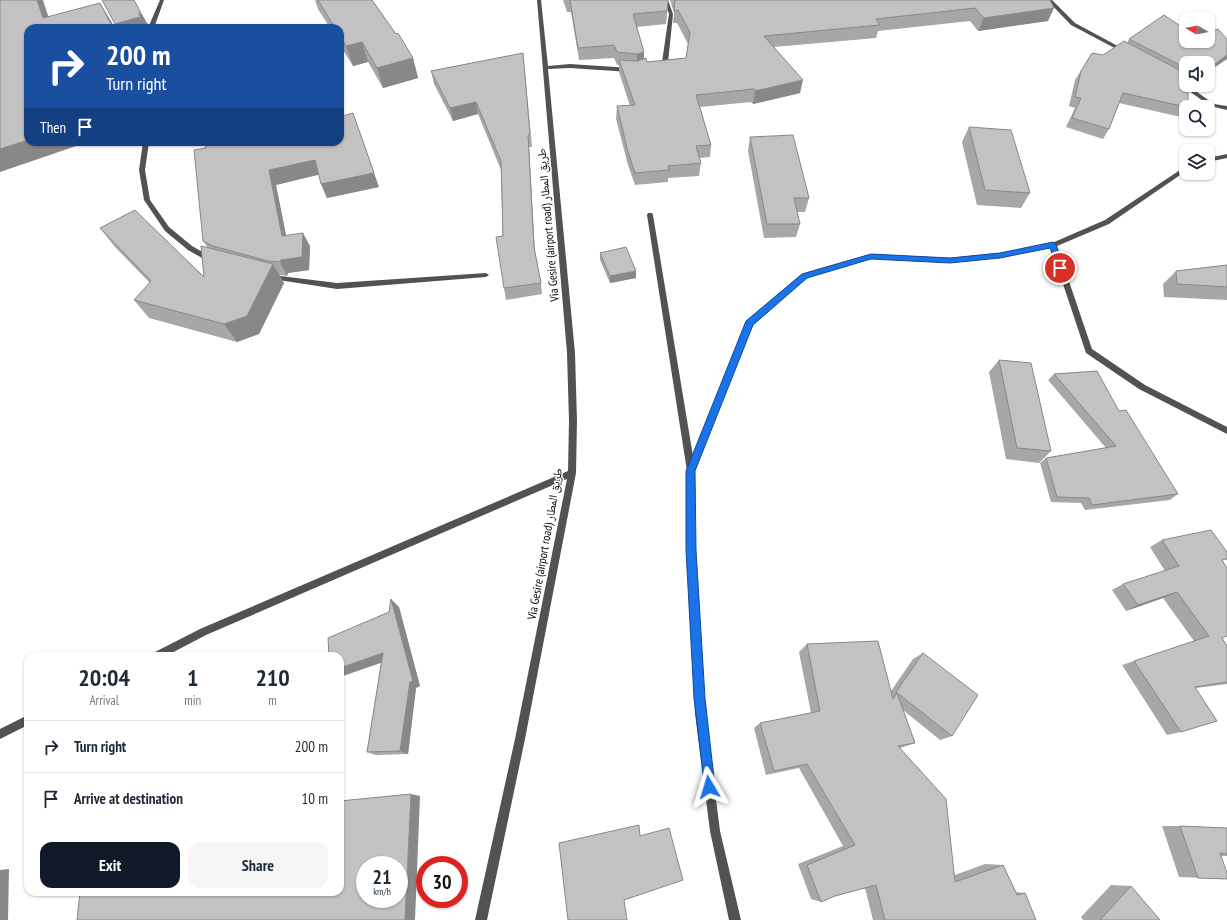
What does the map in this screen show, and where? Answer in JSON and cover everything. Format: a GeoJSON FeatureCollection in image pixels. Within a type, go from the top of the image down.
{"type":"FeatureCollection","features":[{"type":"Feature","properties":{"kind":"street"},"geometry":{"type":"LineString","coordinates":[[153,24],[162,0]]}},
{"type":"Feature","properties":{"kind":"street","name":"Via Gesire (airport road) طريق المطار"},"geometry":{"type":"LineString","coordinates":[[481,920],[520,739],[572,473],[573,421],[571,353],[539,0]]}},
{"type":"Feature","properties":{"kind":"street"},"geometry":{"type":"LineString","coordinates":[[651,67],[665,63],[671,14],[666,0]]}},
{"type":"Feature","properties":{"kind":"street"},"geometry":{"type":"LineString","coordinates":[[1049,0],[1072,24],[1135,56]]}},
{"type":"Feature","properties":{"kind":"street"},"geometry":{"type":"LineString","coordinates":[[546,68],[570,66],[637,70]]}},
{"type":"Feature","properties":{"kind":"street"},"geometry":{"type":"LineString","coordinates":[[1176,79],[1212,105],[1227,108]]}},
{"type":"Feature","properties":{"kind":"street"},"geometry":{"type":"LineString","coordinates":[[145,146],[142,170],[147,200],[167,229],[190,248],[219,263]]}},
{"type":"Feature","properties":{"kind":"street"},"geometry":{"type":"LineString","coordinates":[[1215,159],[1227,156]]}},
{"type":"Feature","properties":{"kind":"street"},"geometry":{"type":"LineString","coordinates":[[691,471],[749,323],[804,276],[871,256],[950,260],[1000,255],[1053,245],[1108,222],[1179,173]]}},
{"type":"Feature","properties":{"kind":"street"},"geometry":{"type":"LineString","coordinates":[[650,215],[691,471],[691,550],[700,713],[715,831],[736,920]]}},
{"type":"Feature","properties":{"kind":"street"},"geometry":{"type":"LineString","coordinates":[[1053,245],[1088,351],[1142,386],[1227,431]]}},
{"type":"Feature","properties":{"kind":"street"},"geometry":{"type":"LineString","coordinates":[[262,274],[276,278],[337,286],[486,275]]}},
{"type":"Feature","properties":{"kind":"street"},"geometry":{"type":"LineString","coordinates":[[164,652],[203,632],[572,473]]}},
{"type":"Feature","properties":{"kind":"street"},"geometry":{"type":"LineString","coordinates":[[0,734],[24,722]]}},
{"type":"Feature","properties":{"kind":"building"},"geometry":{"type":"Polygon","coordinates":[[[0,0],[37,0],[43,18],[100,3],[111,24],[24,24],[24,141],[0,149],[0,0]]]}},
{"type":"Feature","properties":{"kind":"building"},"geometry":{"type":"Polygon","coordinates":[[[102,0],[134,0],[140,11],[139,15],[143,16],[115,24],[102,0]]]}},
{"type":"Feature","properties":{"kind":"building"},"geometry":{"type":"Polygon","coordinates":[[[318,0],[372,0],[396,34],[398,33],[413,58],[377,68],[362,42],[346,46],[344,43],[344,24],[333,24],[318,0]]]}},
{"type":"Feature","properties":{"kind":"building"},"geometry":{"type":"Polygon","coordinates":[[[570,0],[668,1],[667,11],[633,14],[644,52],[637,54],[617,52],[614,45],[578,48],[570,0]]]}},
{"type":"Feature","properties":{"kind":"building"},"geometry":{"type":"Polygon","coordinates":[[[675,0],[1050,0],[1054,8],[984,18],[975,8],[876,19],[880,25],[764,36],[803,80],[755,91],[754,89],[696,95],[711,145],[696,146],[701,163],[668,166],[669,170],[635,173],[628,152],[617,106],[635,105],[619,60],[637,61],[646,58],[647,62],[686,58],[690,32],[678,10],[674,11],[675,0]]]}},
{"type":"Feature","properties":{"kind":"building"},"geometry":{"type":"Polygon","coordinates":[[[1164,15],[1179,25],[1179,48],[1215,48],[1215,30],[1218,29],[1227,39],[1227,55],[1215,64],[1215,56],[1179,56],[1179,65],[1129,39],[1164,15]]]}},
{"type":"Feature","properties":{"kind":"building"},"geometry":{"type":"Polygon","coordinates":[[[1124,41],[1174,67],[1179,71],[1179,92],[1188,92],[1188,100],[1179,100],[1179,105],[1123,93],[1109,129],[1072,118],[1081,98],[1075,97],[1081,71],[1092,53],[1103,55],[1124,41]]]}},
{"type":"Feature","properties":{"kind":"building"},"geometry":{"type":"Polygon","coordinates":[[[523,53],[530,134],[528,135],[534,247],[541,283],[504,288],[496,237],[503,236],[501,161],[476,102],[450,108],[431,71],[523,53]]]}},
{"type":"Feature","properties":{"kind":"building"},"geometry":{"type":"Polygon","coordinates":[[[353,113],[374,173],[321,184],[315,160],[269,170],[282,236],[303,233],[302,257],[281,260],[280,262],[268,261],[213,246],[203,241],[194,150],[206,148],[206,146],[344,146],[344,115],[353,113]]]}},
{"type":"Feature","properties":{"kind":"building"},"geometry":{"type":"Polygon","coordinates":[[[969,127],[1011,130],[1030,193],[985,190],[969,127]]]}},
{"type":"Feature","properties":{"kind":"building"},"geometry":{"type":"Polygon","coordinates":[[[793,135],[809,198],[794,198],[800,224],[767,224],[750,137],[793,135]]]}},
{"type":"Feature","properties":{"kind":"building"},"geometry":{"type":"Polygon","coordinates":[[[135,210],[204,277],[201,246],[273,264],[247,316],[224,324],[134,300],[151,281],[100,228],[135,210]]]}},
{"type":"Feature","properties":{"kind":"building"},"geometry":{"type":"Polygon","coordinates":[[[626,247],[636,271],[610,276],[600,253],[626,247]]]}},
{"type":"Feature","properties":{"kind":"building"},"geometry":{"type":"Polygon","coordinates":[[[1227,265],[1227,287],[1177,284],[1176,271],[1227,265]]]}},
{"type":"Feature","properties":{"kind":"building"},"geometry":{"type":"Polygon","coordinates":[[[999,360],[1031,363],[1051,451],[1017,448],[999,360]]]}},
{"type":"Feature","properties":{"kind":"building"},"geometry":{"type":"Polygon","coordinates":[[[1097,371],[1119,411],[1126,410],[1178,494],[1092,505],[1089,498],[1057,497],[1046,458],[1116,446],[1054,374],[1097,371]]]}},
{"type":"Feature","properties":{"kind":"building"},"geometry":{"type":"Polygon","coordinates":[[[1211,530],[1227,552],[1227,559],[1222,560],[1227,568],[1227,636],[1222,638],[1227,646],[1227,682],[1195,687],[1217,721],[1181,732],[1134,661],[1209,636],[1177,592],[1138,605],[1123,584],[1179,566],[1162,540],[1211,530]]]}},
{"type":"Feature","properties":{"kind":"building"},"geometry":{"type":"Polygon","coordinates":[[[391,599],[413,681],[410,682],[400,751],[367,752],[383,653],[344,667],[344,652],[329,652],[328,638],[389,612],[391,599]]]}},
{"type":"Feature","properties":{"kind":"building"},"geometry":{"type":"Polygon","coordinates":[[[878,641],[893,699],[897,693],[915,743],[898,746],[946,799],[955,882],[1003,865],[1017,895],[1025,893],[1036,920],[885,920],[876,885],[835,896],[821,902],[807,865],[855,845],[807,764],[774,771],[760,723],[820,711],[807,644],[878,641]]]}},
{"type":"Feature","properties":{"kind":"building"},"geometry":{"type":"Polygon","coordinates":[[[923,653],[978,695],[952,736],[896,692],[923,653]]]}},
{"type":"Feature","properties":{"kind":"building"},"geometry":{"type":"Polygon","coordinates":[[[411,794],[408,857],[356,856],[356,908],[406,908],[405,920],[77,920],[80,896],[344,896],[344,801],[411,794]]]}},
{"type":"Feature","properties":{"kind":"building"},"geometry":{"type":"Polygon","coordinates":[[[639,825],[640,836],[669,828],[683,880],[624,900],[627,920],[568,920],[559,843],[639,825]]]}},
{"type":"Feature","properties":{"kind":"building"},"geometry":{"type":"Polygon","coordinates":[[[1180,826],[1227,828],[1227,854],[1220,853],[1227,873],[1227,879],[1198,878],[1180,826]]]}},
{"type":"Feature","properties":{"kind":"building"},"geometry":{"type":"Polygon","coordinates":[[[1131,886],[1160,920],[1100,920],[1131,886]]]}},
{"type":"Feature","properties":{"kind":"route"},"geometry":{"type":"LineString","coordinates":[[709,787],[699,698],[691,550],[691,471],[749,323],[804,276],[871,256],[950,260],[1000,255],[1053,245],[1060,268]]}}]}
